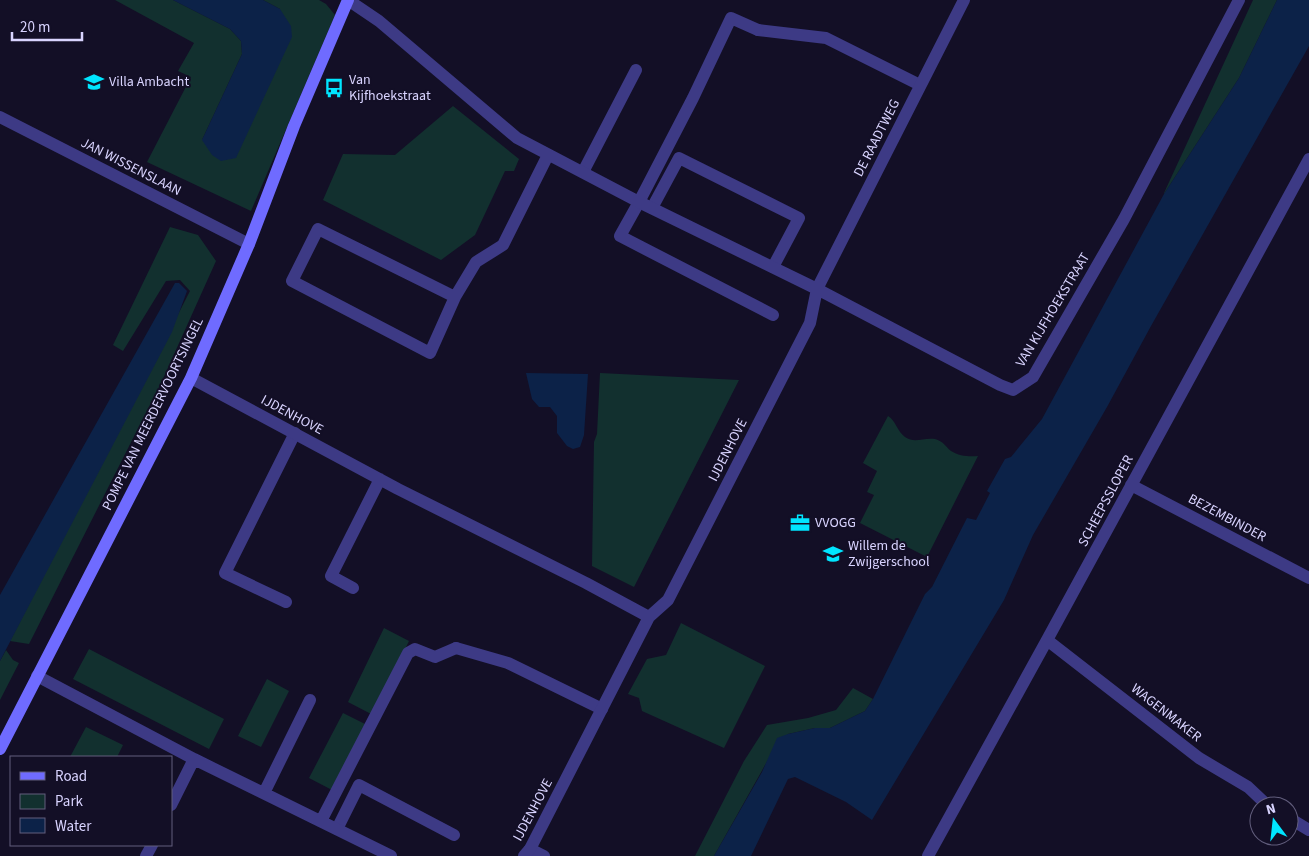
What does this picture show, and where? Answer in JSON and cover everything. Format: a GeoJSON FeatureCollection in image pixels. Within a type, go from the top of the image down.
{"type":"FeatureCollection","features":[{"type":"Feature","properties":{"kind":"street","name":"VAN KIJFHOEKSTRAAT"},"geometry":{"type":"LineString","coordinates":[[348,0],[380,21],[517,138],[639,202],[817,289],[1000,385],[1013,390],[1033,376],[1043,360],[1124,219],[1239,0]]}},
{"type":"Feature","properties":{"kind":"street","name":"POMPE VAN MEERDERVOORTSINGEL"},"geometry":{"type":"LineString","coordinates":[[0,749],[190,378],[249,244],[294,126],[348,0]]}},
{"type":"Feature","properties":{"kind":"street","name":"DE RAADTWEG"},"geometry":{"type":"LineString","coordinates":[[817,289],[964,0]]}},
{"type":"Feature","properties":{"kind":"street"},"geometry":{"type":"LineString","coordinates":[[773,316],[620,236],[693,98],[731,18],[758,30],[826,38],[920,85]]}},
{"type":"Feature","properties":{"kind":"street"},"geometry":{"type":"LineString","coordinates":[[583,172],[636,70]]}},
{"type":"Feature","properties":{"kind":"street","name":"JAN WISSENSLAAN"},"geometry":{"type":"LineString","coordinates":[[0,117],[249,244]]}},
{"type":"Feature","properties":{"kind":"street"},"geometry":{"type":"LineString","coordinates":[[454,297],[318,229],[292,281],[430,353],[454,297],[476,262],[503,245],[548,155]]}},
{"type":"Feature","properties":{"kind":"street"},"geometry":{"type":"LineString","coordinates":[[652,208],[678,158],[799,218],[773,267]]}},
{"type":"Feature","properties":{"kind":"street","name":"SCHEEPSSLOPER"},"geometry":{"type":"LineString","coordinates":[[928,856],[1309,159]]}},
{"type":"Feature","properties":{"kind":"street","name":"IJDENHOVE"},"geometry":{"type":"LineString","coordinates":[[527,852],[649,617],[668,600],[810,323],[817,289]]}},
{"type":"Feature","properties":{"kind":"street","name":"IJDENHOVE"},"geometry":{"type":"LineString","coordinates":[[190,378],[380,479],[649,617]]}},
{"type":"Feature","properties":{"kind":"street"},"geometry":{"type":"LineString","coordinates":[[286,602],[225,573],[295,433]]}},
{"type":"Feature","properties":{"kind":"street"},"geometry":{"type":"LineString","coordinates":[[353,588],[331,576],[380,479]]}},
{"type":"Feature","properties":{"kind":"street","name":"BEZEMBINDER"},"geometry":{"type":"LineString","coordinates":[[1131,485],[1309,578]]}},
{"type":"Feature","properties":{"kind":"street","name":"WAGENMAKER"},"geometry":{"type":"LineString","coordinates":[[1047,640],[1199,758],[1248,787],[1257,796]]}},
{"type":"Feature","properties":{"kind":"street"},"geometry":{"type":"LineString","coordinates":[[321,821],[408,652],[415,649],[435,657],[456,648],[508,663],[602,709]]}},
{"type":"Feature","properties":{"kind":"street"},"geometry":{"type":"LineString","coordinates":[[37,676],[194,759],[391,856]]}},
{"type":"Feature","properties":{"kind":"street"},"geometry":{"type":"LineString","coordinates":[[264,793],[310,700]]}},
{"type":"Feature","properties":{"kind":"street"},"geometry":{"type":"LineString","coordinates":[[172,803],[194,759]]}},
{"type":"Feature","properties":{"kind":"street"},"geometry":{"type":"LineString","coordinates":[[337,829],[359,785],[454,835]]}},
{"type":"Feature","properties":{"kind":"street"},"geometry":{"type":"LineString","coordinates":[[527,852],[544,856]]}},
{"type":"Feature","properties":{"kind":"green space"},"geometry":{"type":"Polygon","coordinates":[[[115,0],[173,0],[230,29],[241,41],[242,54],[202,140],[280,9],[263,0],[319,0],[326,4],[335,15],[251,211],[147,162],[191,77],[178,71],[194,43],[115,0]]]}},
{"type":"Feature","properties":{"kind":"green space"},"geometry":{"type":"Polygon","coordinates":[[[1253,0],[1277,0],[1239,78],[1164,194],[1164,193],[1253,0]]]}},
{"type":"Feature","properties":{"kind":"green space"},"geometry":{"type":"Polygon","coordinates":[[[453,106],[519,159],[514,171],[505,171],[475,235],[441,260],[323,200],[343,154],[395,155],[453,106]]]}},
{"type":"Feature","properties":{"kind":"green space"},"geometry":{"type":"Polygon","coordinates":[[[170,227],[198,235],[216,261],[162,381],[29,644],[10,641],[190,291],[180,280],[166,281],[123,351],[113,345],[170,227]]]}},
{"type":"Feature","properties":{"kind":"green space"},"geometry":{"type":"Polygon","coordinates":[[[600,373],[739,380],[634,587],[592,566],[594,442],[597,434],[600,373]]]}},
{"type":"Feature","properties":{"kind":"green space"},"geometry":{"type":"Polygon","coordinates":[[[888,416],[902,435],[909,439],[935,439],[957,454],[978,456],[927,557],[860,523],[874,495],[867,492],[877,471],[863,463],[888,416]]]}},
{"type":"Feature","properties":{"kind":"green space"},"geometry":{"type":"Polygon","coordinates":[[[681,623],[765,666],[724,748],[642,711],[639,698],[628,694],[647,659],[666,655],[681,623]]]}},
{"type":"Feature","properties":{"kind":"green space"},"geometry":{"type":"Polygon","coordinates":[[[384,628],[409,641],[373,715],[348,702],[384,628]]]}},
{"type":"Feature","properties":{"kind":"green space"},"geometry":{"type":"Polygon","coordinates":[[[89,649],[224,719],[209,749],[73,679],[89,649]]]}},
{"type":"Feature","properties":{"kind":"green space"},"geometry":{"type":"Polygon","coordinates":[[[6,650],[13,660],[19,663],[0,700],[0,661],[6,650]]]}},
{"type":"Feature","properties":{"kind":"green space"},"geometry":{"type":"Polygon","coordinates":[[[267,679],[289,691],[261,747],[238,736],[267,679]]]}},
{"type":"Feature","properties":{"kind":"green space"},"geometry":{"type":"Polygon","coordinates":[[[853,688],[873,699],[865,711],[830,728],[815,728],[788,734],[769,758],[714,856],[695,856],[744,761],[767,725],[808,718],[836,710],[853,688]]]}},
{"type":"Feature","properties":{"kind":"green space"},"geometry":{"type":"Polygon","coordinates":[[[343,713],[365,724],[332,790],[309,778],[343,713]]]}},
{"type":"Feature","properties":{"kind":"green space"},"geometry":{"type":"Polygon","coordinates":[[[86,727],[123,745],[118,756],[71,756],[86,727]]]}},
{"type":"Feature","properties":{"kind":"water"},"geometry":{"type":"Polygon","coordinates":[[[173,0],[263,0],[280,9],[291,26],[292,37],[236,158],[221,161],[212,155],[202,140],[242,54],[241,41],[230,29],[173,0]]]}},
{"type":"Feature","properties":{"kind":"water"},"geometry":{"type":"Polygon","coordinates":[[[1277,0],[1309,0],[1309,46],[1107,407],[1033,535],[1004,600],[872,820],[846,802],[795,777],[788,779],[751,856],[714,856],[762,772],[777,738],[815,728],[830,728],[865,711],[873,699],[925,594],[932,587],[967,518],[976,520],[990,493],[987,491],[1005,459],[1011,457],[1042,419],[1164,194],[1239,78],[1277,0]]]}},
{"type":"Feature","properties":{"kind":"water"},"geometry":{"type":"Polygon","coordinates":[[[175,283],[179,283],[187,291],[172,332],[0,661],[0,595],[175,283]]]}},
{"type":"Feature","properties":{"kind":"water"},"geometry":{"type":"Polygon","coordinates":[[[526,373],[588,374],[584,435],[580,447],[573,449],[567,446],[557,433],[557,416],[550,407],[539,407],[532,399],[526,373]]]}},
{"type":"Feature","properties":{"kind":"place","name":"Villa Ambacht"},"geometry":{"type":"Point","coordinates":[94,82]}},
{"type":"Feature","properties":{"kind":"place","name":"Van Kijfhoekstraat"},"geometry":{"type":"Point","coordinates":[334,88]}},
{"type":"Feature","properties":{"kind":"place","name":"VVOGG"},"geometry":{"type":"Point","coordinates":[800,523]}},
{"type":"Feature","properties":{"kind":"place","name":"Willem de Zwijgerschool"},"geometry":{"type":"Point","coordinates":[833,554]}}]}
